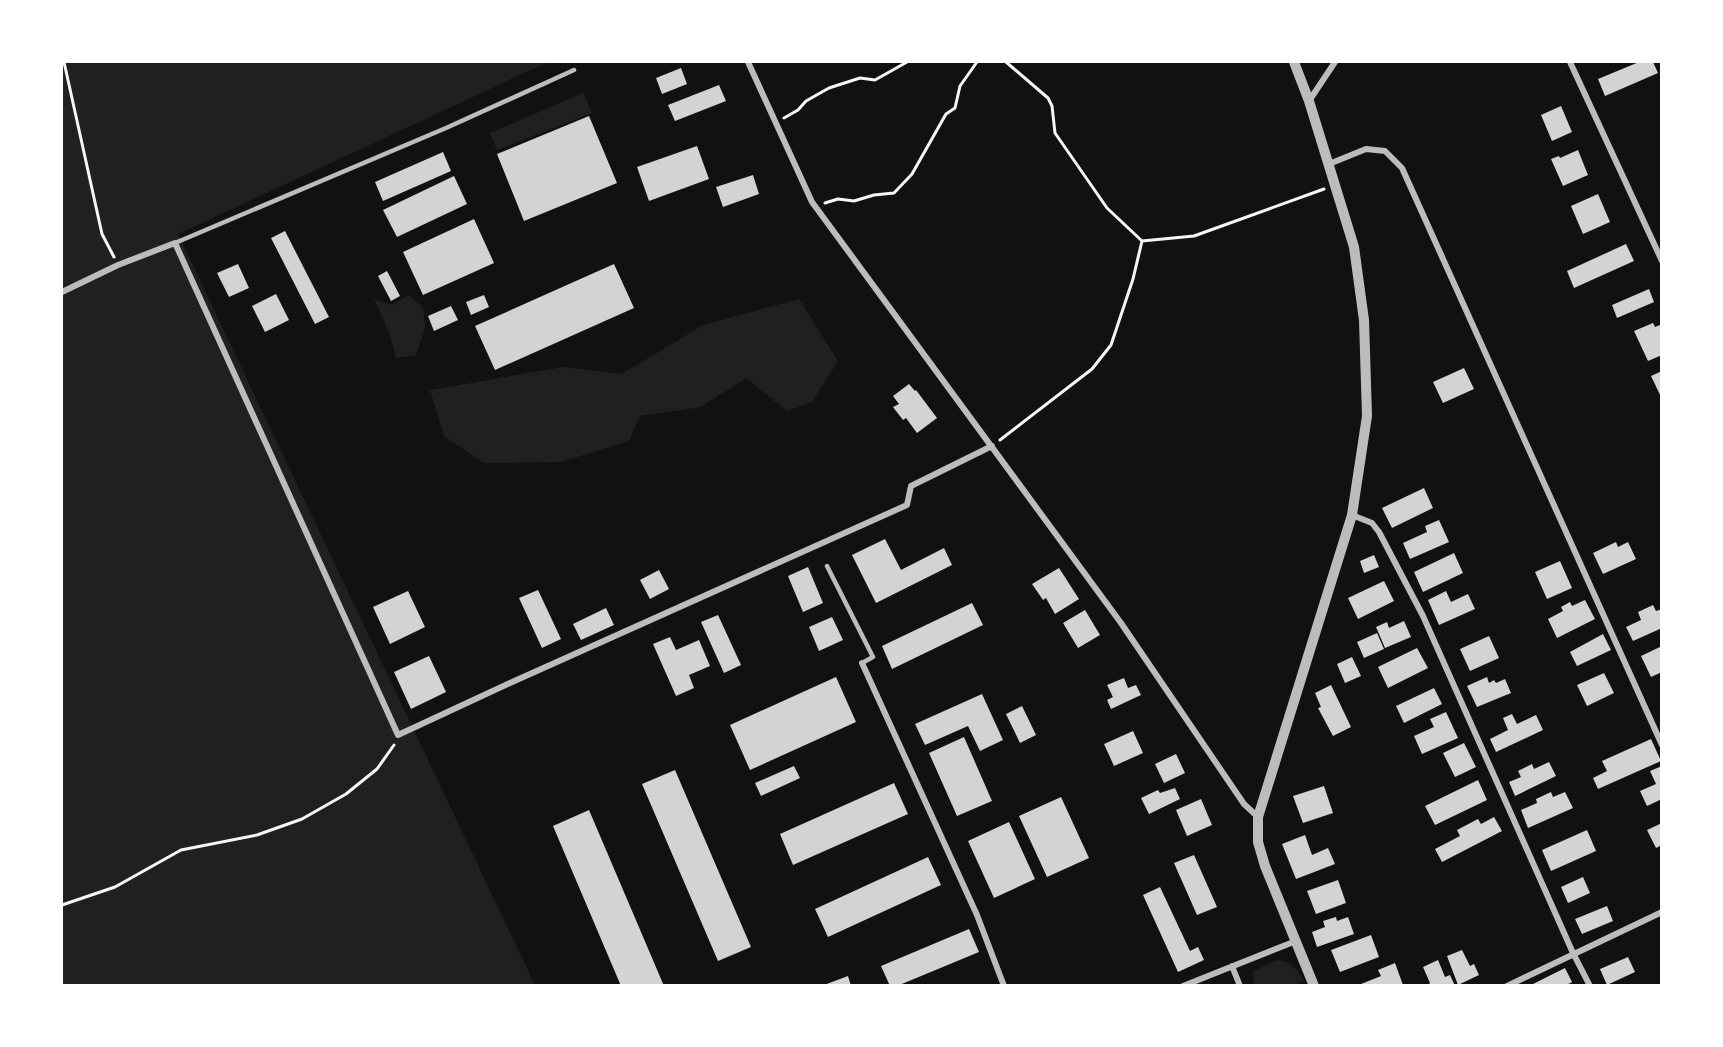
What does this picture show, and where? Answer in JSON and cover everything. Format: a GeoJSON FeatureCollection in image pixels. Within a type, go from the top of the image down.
{"type":"FeatureCollection","features":[{"type":"Feature","properties":{"kind":"street"},"geometry":{"type":"LineString","coordinates":[[748,62],[812,202],[1121,623],[1244,804],[1258,817]]}},
{"type":"Feature","properties":{"kind":"street"},"geometry":{"type":"LineString","coordinates":[[1294,62],[1309,101],[1354,247],[1364,320],[1367,416],[1352,515],[1258,817],[1258,842],[1265,866],[1314,986]]}},
{"type":"Feature","properties":{"kind":"street"},"geometry":{"type":"LineString","coordinates":[[1309,101],[1335,62]]}},
{"type":"Feature","properties":{"kind":"street"},"geometry":{"type":"LineString","coordinates":[[1570,62],[1662,261]]}},
{"type":"Feature","properties":{"kind":"street"},"geometry":{"type":"LineString","coordinates":[[1329,164],[1366,148],[1385,151],[1402,168],[1662,745]]}},
{"type":"Feature","properties":{"kind":"street"},"geometry":{"type":"LineString","coordinates":[[62,292],[118,265],[175,243],[398,735],[907,505],[911,486],[992,446]]}},
{"type":"Feature","properties":{"kind":"street"},"geometry":{"type":"LineString","coordinates":[[1352,515],[1372,523],[1379,532],[1423,616],[1573,953],[1590,986]]}},
{"type":"Feature","properties":{"kind":"street"},"geometry":{"type":"LineString","coordinates":[[862,663],[977,915],[1004,986]]}},
{"type":"Feature","properties":{"kind":"street"},"geometry":{"type":"LineString","coordinates":[[1507,986],[1662,912]]}},
{"type":"Feature","properties":{"kind":"street"},"geometry":{"type":"LineString","coordinates":[[1183,986],[1296,940]]}},
{"type":"Feature","properties":{"kind":"street"},"geometry":{"type":"LineString","coordinates":[[1232,966],[1240,986]]}},
{"type":"Feature","properties":{"kind":"lane"},"geometry":{"type":"LineString","coordinates":[[175,243],[446,128],[574,70]]}},
{"type":"Feature","properties":{"kind":"lane"},"geometry":{"type":"LineString","coordinates":[[827,566],[873,657],[862,663]]}},
{"type":"Feature","properties":{"kind":"path"},"geometry":{"type":"LineString","coordinates":[[64,62],[102,234],[118,265]]}},
{"type":"Feature","properties":{"kind":"path"},"geometry":{"type":"LineString","coordinates":[[777,125],[786,116],[798,110],[806,100],[830,88],[860,78],[875,80],[907,62]]}},
{"type":"Feature","properties":{"kind":"path"},"geometry":{"type":"LineString","coordinates":[[818,210],[824,203],[838,199],[854,201],[874,195],[894,193],[912,174],[945,114],[955,108],[960,86],[977,62]]}},
{"type":"Feature","properties":{"kind":"path"},"geometry":{"type":"LineString","coordinates":[[1006,62],[1048,98],[1052,106],[1055,133],[1107,208],[1142,242]]}},
{"type":"Feature","properties":{"kind":"path"},"geometry":{"type":"LineString","coordinates":[[1142,242],[1194,236],[1335,185]]}},
{"type":"Feature","properties":{"kind":"path"},"geometry":{"type":"LineString","coordinates":[[992,446],[1092,369],[1111,345],[1133,279],[1142,242]]}},
{"type":"Feature","properties":{"kind":"path"},"geometry":{"type":"LineString","coordinates":[[62,905],[115,887],[181,850],[257,835],[302,819],[346,794],[377,769],[391,751],[398,735]]}},
{"type":"Feature","properties":{"kind":"shaded area"},"geometry":{"type":"Polygon","coordinates":[[[62,62],[548,62],[178,234],[535,985],[62,985],[62,62]]]}},
{"type":"Feature","properties":{"kind":"shaded area"},"geometry":{"type":"Polygon","coordinates":[[[583,93],[592,113],[497,150],[490,133],[583,93]]]}},
{"type":"Feature","properties":{"kind":"shaded area"},"geometry":{"type":"Polygon","coordinates":[[[409,295],[423,308],[425,328],[416,355],[396,358],[390,335],[374,299],[392,305],[409,295]]]}},
{"type":"Feature","properties":{"kind":"shaded area"},"geometry":{"type":"Polygon","coordinates":[[[799,299],[838,361],[812,402],[787,411],[746,378],[701,407],[640,416],[629,441],[561,462],[484,463],[444,436],[430,390],[563,367],[622,374],[703,325],[799,299]]]}},
{"type":"Feature","properties":{"kind":"shaded area"},"geometry":{"type":"Polygon","coordinates":[[[1276,960],[1293,966],[1304,981],[1293,985],[1254,985],[1253,972],[1276,960]]]}},
{"type":"Feature","properties":{"kind":"building"},"geometry":{"type":"Polygon","coordinates":[[[1639,62],[1653,62],[1658,73],[1605,96],[1598,79],[1639,62]]]}},
{"type":"Feature","properties":{"kind":"building"},"geometry":{"type":"Polygon","coordinates":[[[681,68],[687,84],[662,94],[656,78],[681,68]]]}},
{"type":"Feature","properties":{"kind":"building"},"geometry":{"type":"Polygon","coordinates":[[[719,85],[726,101],[675,121],[668,105],[719,85]]]}},
{"type":"Feature","properties":{"kind":"building"},"geometry":{"type":"Polygon","coordinates":[[[1561,106],[1572,132],[1552,141],[1541,115],[1561,106]]]}},
{"type":"Feature","properties":{"kind":"building"},"geometry":{"type":"Polygon","coordinates":[[[589,116],[617,183],[524,221],[497,154],[589,116]]]}},
{"type":"Feature","properties":{"kind":"building"},"geometry":{"type":"Polygon","coordinates":[[[697,146],[709,179],[649,201],[637,167],[697,146]]]}},
{"type":"Feature","properties":{"kind":"building"},"geometry":{"type":"Polygon","coordinates":[[[1578,150],[1588,175],[1563,186],[1551,159],[1559,156],[1560,158],[1578,150]]]}},
{"type":"Feature","properties":{"kind":"building"},"geometry":{"type":"Polygon","coordinates":[[[443,152],[451,171],[383,201],[375,182],[443,152]]]}},
{"type":"Feature","properties":{"kind":"building"},"geometry":{"type":"Polygon","coordinates":[[[753,175],[759,194],[723,207],[716,187],[753,175]]]}},
{"type":"Feature","properties":{"kind":"building"},"geometry":{"type":"Polygon","coordinates":[[[454,176],[467,204],[397,237],[383,210],[454,176]]]}},
{"type":"Feature","properties":{"kind":"building"},"geometry":{"type":"Polygon","coordinates":[[[1598,194],[1610,222],[1583,234],[1571,206],[1598,194]]]}},
{"type":"Feature","properties":{"kind":"building"},"geometry":{"type":"Polygon","coordinates":[[[474,219],[494,263],[423,295],[403,252],[474,219]]]}},
{"type":"Feature","properties":{"kind":"building"},"geometry":{"type":"Polygon","coordinates":[[[285,231],[329,317],[315,324],[271,238],[285,231]]]}},
{"type":"Feature","properties":{"kind":"building"},"geometry":{"type":"Polygon","coordinates":[[[1626,244],[1634,261],[1574,288],[1567,271],[1626,244]]]}},
{"type":"Feature","properties":{"kind":"building"},"geometry":{"type":"Polygon","coordinates":[[[238,264],[249,288],[229,297],[217,273],[238,264]]]}},
{"type":"Feature","properties":{"kind":"building"},"geometry":{"type":"Polygon","coordinates":[[[614,264],[634,308],[495,370],[475,326],[614,264]]]}},
{"type":"Feature","properties":{"kind":"building"},"geometry":{"type":"Polygon","coordinates":[[[387,271],[400,296],[391,301],[378,276],[387,271]]]}},
{"type":"Feature","properties":{"kind":"building"},"geometry":{"type":"Polygon","coordinates":[[[1649,289],[1654,302],[1617,318],[1612,305],[1649,289]]]}},
{"type":"Feature","properties":{"kind":"building"},"geometry":{"type":"Polygon","coordinates":[[[276,294],[289,320],[265,332],[252,306],[276,294]]]}},
{"type":"Feature","properties":{"kind":"building"},"geometry":{"type":"Polygon","coordinates":[[[484,295],[489,307],[471,315],[466,302],[484,295]]]}},
{"type":"Feature","properties":{"kind":"building"},"geometry":{"type":"Polygon","coordinates":[[[451,306],[458,320],[434,331],[428,316],[451,306]]]}},
{"type":"Feature","properties":{"kind":"building"},"geometry":{"type":"Polygon","coordinates":[[[1653,323],[1655,327],[1660,325],[1662,328],[1662,355],[1648,361],[1634,331],[1653,323]]]}},
{"type":"Feature","properties":{"kind":"building"},"geometry":{"type":"Polygon","coordinates":[[[1464,368],[1474,389],[1443,403],[1433,382],[1464,368]]]}},
{"type":"Feature","properties":{"kind":"building"},"geometry":{"type":"Polygon","coordinates":[[[1662,371],[1662,399],[1651,376],[1662,371]]]}},
{"type":"Feature","properties":{"kind":"building"},"geometry":{"type":"Polygon","coordinates":[[[909,384],[937,418],[917,433],[906,418],[903,420],[893,407],[899,404],[893,396],[909,384]]]}},
{"type":"Feature","properties":{"kind":"building"},"geometry":{"type":"Polygon","coordinates":[[[1424,488],[1433,508],[1392,528],[1382,508],[1424,488]]]}},
{"type":"Feature","properties":{"kind":"building"},"geometry":{"type":"Polygon","coordinates":[[[1439,520],[1449,542],[1410,559],[1403,543],[1427,532],[1425,526],[1439,520]]]}},
{"type":"Feature","properties":{"kind":"building"},"geometry":{"type":"Polygon","coordinates":[[[885,539],[901,570],[944,548],[952,565],[876,603],[852,555],[885,539]]]}},
{"type":"Feature","properties":{"kind":"building"},"geometry":{"type":"Polygon","coordinates":[[[1616,542],[1618,547],[1628,542],[1636,559],[1603,574],[1593,553],[1616,542]]]}},
{"type":"Feature","properties":{"kind":"building"},"geometry":{"type":"Polygon","coordinates":[[[1454,553],[1463,573],[1423,592],[1414,572],[1454,553]]]}},
{"type":"Feature","properties":{"kind":"building"},"geometry":{"type":"Polygon","coordinates":[[[1374,555],[1379,567],[1364,573],[1360,561],[1374,555]]]}},
{"type":"Feature","properties":{"kind":"building"},"geometry":{"type":"Polygon","coordinates":[[[1560,561],[1572,588],[1547,599],[1535,572],[1560,561]]]}},
{"type":"Feature","properties":{"kind":"building"},"geometry":{"type":"Polygon","coordinates":[[[808,567],[823,603],[803,612],[788,576],[808,567]]]}},
{"type":"Feature","properties":{"kind":"building"},"geometry":{"type":"Polygon","coordinates":[[[1059,568],[1079,599],[1055,614],[1046,598],[1043,600],[1032,584],[1059,568]]]}},
{"type":"Feature","properties":{"kind":"building"},"geometry":{"type":"Polygon","coordinates":[[[659,570],[669,589],[650,599],[640,580],[659,570]]]}},
{"type":"Feature","properties":{"kind":"building"},"geometry":{"type":"Polygon","coordinates":[[[1384,581],[1394,601],[1358,619],[1348,598],[1384,581]]]}},
{"type":"Feature","properties":{"kind":"building"},"geometry":{"type":"Polygon","coordinates":[[[538,590],[561,639],[542,648],[519,598],[538,590]]]}},
{"type":"Feature","properties":{"kind":"building"},"geometry":{"type":"Polygon","coordinates":[[[408,591],[425,627],[390,644],[373,607],[408,591]]]}},
{"type":"Feature","properties":{"kind":"building"},"geometry":{"type":"Polygon","coordinates":[[[1446,591],[1451,602],[1468,594],[1475,609],[1439,625],[1428,600],[1446,591]]]}},
{"type":"Feature","properties":{"kind":"building"},"geometry":{"type":"Polygon","coordinates":[[[1585,600],[1595,619],[1557,638],[1548,619],[1563,611],[1561,607],[1570,602],[1572,606],[1585,600]]]}},
{"type":"Feature","properties":{"kind":"building"},"geometry":{"type":"Polygon","coordinates":[[[972,603],[983,625],[892,669],[882,646],[972,603]]]}},
{"type":"Feature","properties":{"kind":"building"},"geometry":{"type":"Polygon","coordinates":[[[1653,605],[1656,611],[1662,609],[1662,628],[1633,641],[1626,627],[1641,620],[1638,612],[1653,605]]]}},
{"type":"Feature","properties":{"kind":"building"},"geometry":{"type":"Polygon","coordinates":[[[606,608],[614,625],[581,640],[573,624],[606,608]]]}},
{"type":"Feature","properties":{"kind":"building"},"geometry":{"type":"Polygon","coordinates":[[[1085,610],[1100,635],[1078,648],[1063,623],[1085,610]]]}},
{"type":"Feature","properties":{"kind":"building"},"geometry":{"type":"Polygon","coordinates":[[[718,615],[741,665],[724,673],[701,622],[718,615]]]}},
{"type":"Feature","properties":{"kind":"building"},"geometry":{"type":"Polygon","coordinates":[[[832,617],[843,640],[819,651],[809,627],[832,617]]]}},
{"type":"Feature","properties":{"kind":"building"},"geometry":{"type":"Polygon","coordinates":[[[1404,621],[1411,637],[1385,648],[1376,627],[1387,622],[1389,628],[1404,621]]]}},
{"type":"Feature","properties":{"kind":"building"},"geometry":{"type":"Polygon","coordinates":[[[1377,633],[1384,649],[1364,658],[1357,642],[1377,633]]]}},
{"type":"Feature","properties":{"kind":"building"},"geometry":{"type":"Polygon","coordinates":[[[1603,634],[1611,650],[1577,666],[1570,652],[1603,634]]]}},
{"type":"Feature","properties":{"kind":"building"},"geometry":{"type":"Polygon","coordinates":[[[1489,636],[1499,658],[1470,671],[1460,649],[1489,636]]]}},
{"type":"Feature","properties":{"kind":"building"},"geometry":{"type":"Polygon","coordinates":[[[670,637],[676,650],[699,640],[710,666],[689,675],[694,688],[676,696],[653,644],[670,637]]]}},
{"type":"Feature","properties":{"kind":"building"},"geometry":{"type":"Polygon","coordinates":[[[1662,646],[1662,672],[1651,677],[1641,656],[1662,646]]]}},
{"type":"Feature","properties":{"kind":"building"},"geometry":{"type":"Polygon","coordinates":[[[1417,648],[1428,668],[1388,688],[1378,667],[1417,648]]]}},
{"type":"Feature","properties":{"kind":"building"},"geometry":{"type":"Polygon","coordinates":[[[429,656],[446,692],[411,709],[394,672],[429,656]]]}},
{"type":"Feature","properties":{"kind":"building"},"geometry":{"type":"Polygon","coordinates":[[[1352,657],[1361,676],[1345,683],[1337,664],[1352,657]]]}},
{"type":"Feature","properties":{"kind":"building"},"geometry":{"type":"Polygon","coordinates":[[[1604,673],[1614,693],[1587,706],[1577,685],[1604,673]]]}},
{"type":"Feature","properties":{"kind":"building"},"geometry":{"type":"Polygon","coordinates":[[[836,677],[856,722],[750,770],[730,725],[836,677]]]}},
{"type":"Feature","properties":{"kind":"building"},"geometry":{"type":"Polygon","coordinates":[[[1487,677],[1489,683],[1505,679],[1511,693],[1477,707],[1467,686],[1487,677]]]}},
{"type":"Feature","properties":{"kind":"building"},"geometry":{"type":"Polygon","coordinates":[[[1124,678],[1128,688],[1136,685],[1141,695],[1111,709],[1107,700],[1113,697],[1107,685],[1124,678]]]}},
{"type":"Feature","properties":{"kind":"building"},"geometry":{"type":"Polygon","coordinates":[[[1331,685],[1351,727],[1333,736],[1318,708],[1321,707],[1315,693],[1331,685]]]}},
{"type":"Feature","properties":{"kind":"building"},"geometry":{"type":"Polygon","coordinates":[[[1434,688],[1442,704],[1404,723],[1396,706],[1434,688]]]}},
{"type":"Feature","properties":{"kind":"building"},"geometry":{"type":"Polygon","coordinates":[[[982,694],[1003,740],[980,751],[968,726],[925,745],[915,724],[982,694]]]}},
{"type":"Feature","properties":{"kind":"building"},"geometry":{"type":"Polygon","coordinates":[[[1022,706],[1036,735],[1020,743],[1006,714],[1022,706]]]}},
{"type":"Feature","properties":{"kind":"building"},"geometry":{"type":"Polygon","coordinates":[[[1446,712],[1458,738],[1422,754],[1414,736],[1434,727],[1430,719],[1446,712]]]}},
{"type":"Feature","properties":{"kind":"building"},"geometry":{"type":"Polygon","coordinates":[[[1512,714],[1517,724],[1536,715],[1543,730],[1496,752],[1490,739],[1508,730],[1503,718],[1512,714]]]}},
{"type":"Feature","properties":{"kind":"building"},"geometry":{"type":"Polygon","coordinates":[[[1133,731],[1143,753],[1114,766],[1104,744],[1133,731]]]}},
{"type":"Feature","properties":{"kind":"building"},"geometry":{"type":"Polygon","coordinates":[[[964,737],[992,801],[957,816],[929,753],[964,737]]]}},
{"type":"Feature","properties":{"kind":"building"},"geometry":{"type":"Polygon","coordinates":[[[1651,739],[1661,761],[1598,789],[1593,778],[1607,771],[1602,761],[1651,739]]]}},
{"type":"Feature","properties":{"kind":"building"},"geometry":{"type":"Polygon","coordinates":[[[1464,743],[1476,767],[1455,777],[1443,753],[1464,743]]]}},
{"type":"Feature","properties":{"kind":"building"},"geometry":{"type":"Polygon","coordinates":[[[1176,754],[1185,773],[1164,783],[1155,764],[1176,754]]]}},
{"type":"Feature","properties":{"kind":"building"},"geometry":{"type":"Polygon","coordinates":[[[1549,762],[1556,776],[1515,796],[1509,782],[1521,777],[1518,771],[1532,764],[1534,769],[1549,762]]]}},
{"type":"Feature","properties":{"kind":"building"},"geometry":{"type":"Polygon","coordinates":[[[794,766],[800,778],[761,796],[755,783],[794,766]]]}},
{"type":"Feature","properties":{"kind":"building"},"geometry":{"type":"Polygon","coordinates":[[[1662,766],[1662,799],[1647,806],[1640,791],[1656,784],[1650,771],[1662,766]]]}},
{"type":"Feature","properties":{"kind":"building"},"geometry":{"type":"Polygon","coordinates":[[[675,770],[751,947],[718,961],[642,784],[675,770]]]}},
{"type":"Feature","properties":{"kind":"building"},"geometry":{"type":"Polygon","coordinates":[[[1478,780],[1487,800],[1435,825],[1425,806],[1478,780]]]}},
{"type":"Feature","properties":{"kind":"building"},"geometry":{"type":"Polygon","coordinates":[[[894,783],[908,814],[793,865],[780,834],[894,783]]]}},
{"type":"Feature","properties":{"kind":"building"},"geometry":{"type":"Polygon","coordinates":[[[1324,786],[1333,813],[1303,823],[1293,796],[1324,786]]]}},
{"type":"Feature","properties":{"kind":"building"},"geometry":{"type":"Polygon","coordinates":[[[1175,788],[1180,799],[1149,814],[1141,798],[1158,790],[1160,793],[1175,788]]]}},
{"type":"Feature","properties":{"kind":"building"},"geometry":{"type":"Polygon","coordinates":[[[1551,792],[1553,797],[1565,792],[1573,808],[1528,828],[1521,810],[1537,803],[1536,799],[1551,792]]]}},
{"type":"Feature","properties":{"kind":"building"},"geometry":{"type":"Polygon","coordinates":[[[1061,797],[1089,858],[1047,877],[1019,816],[1061,797]]]}},
{"type":"Feature","properties":{"kind":"building"},"geometry":{"type":"Polygon","coordinates":[[[1201,799],[1212,825],[1187,836],[1176,810],[1201,799]]]}},
{"type":"Feature","properties":{"kind":"building"},"geometry":{"type":"Polygon","coordinates":[[[589,810],[664,986],[621,986],[553,826],[589,810]]]}},
{"type":"Feature","properties":{"kind":"building"},"geometry":{"type":"Polygon","coordinates":[[[1494,817],[1502,831],[1442,862],[1435,849],[1460,836],[1457,830],[1478,819],[1481,824],[1494,817]]]}},
{"type":"Feature","properties":{"kind":"building"},"geometry":{"type":"Polygon","coordinates":[[[1009,822],[1035,879],[994,898],[968,841],[1009,822]]]}},
{"type":"Feature","properties":{"kind":"building"},"geometry":{"type":"Polygon","coordinates":[[[1662,823],[1662,845],[1656,848],[1647,830],[1662,823]]]}},
{"type":"Feature","properties":{"kind":"building"},"geometry":{"type":"Polygon","coordinates":[[[1587,830],[1596,851],[1551,871],[1542,850],[1587,830]]]}},
{"type":"Feature","properties":{"kind":"building"},"geometry":{"type":"Polygon","coordinates":[[[1305,835],[1312,855],[1328,848],[1335,864],[1296,879],[1282,844],[1305,835]]]}},
{"type":"Feature","properties":{"kind":"building"},"geometry":{"type":"Polygon","coordinates":[[[1194,855],[1217,907],[1197,915],[1174,863],[1194,855]]]}},
{"type":"Feature","properties":{"kind":"building"},"geometry":{"type":"Polygon","coordinates":[[[928,857],[941,885],[828,937],[815,909],[928,857]]]}},
{"type":"Feature","properties":{"kind":"building"},"geometry":{"type":"Polygon","coordinates":[[[1583,877],[1590,893],[1568,903],[1561,887],[1583,877]]]}},
{"type":"Feature","properties":{"kind":"building"},"geometry":{"type":"Polygon","coordinates":[[[1338,880],[1346,903],[1316,914],[1307,891],[1338,880]]]}},
{"type":"Feature","properties":{"kind":"building"},"geometry":{"type":"Polygon","coordinates":[[[1160,887],[1190,951],[1198,947],[1204,960],[1178,972],[1143,895],[1160,887]]]}},
{"type":"Feature","properties":{"kind":"building"},"geometry":{"type":"Polygon","coordinates":[[[1607,906],[1613,921],[1582,934],[1575,919],[1607,906]]]}},
{"type":"Feature","properties":{"kind":"building"},"geometry":{"type":"Polygon","coordinates":[[[1336,917],[1337,921],[1348,917],[1354,934],[1317,947],[1312,932],[1325,927],[1323,921],[1336,917]]]}},
{"type":"Feature","properties":{"kind":"building"},"geometry":{"type":"Polygon","coordinates":[[[969,929],[979,952],[897,986],[890,986],[881,966],[969,929]]]}},
{"type":"Feature","properties":{"kind":"building"},"geometry":{"type":"Polygon","coordinates":[[[1371,935],[1379,957],[1340,972],[1331,950],[1371,935]]]}},
{"type":"Feature","properties":{"kind":"building"},"geometry":{"type":"Polygon","coordinates":[[[1462,950],[1470,966],[1474,964],[1479,975],[1458,985],[1447,956],[1462,950]]]}},
{"type":"Feature","properties":{"kind":"building"},"geometry":{"type":"Polygon","coordinates":[[[1628,957],[1635,972],[1607,985],[1600,969],[1628,957]]]}},
{"type":"Feature","properties":{"kind":"building"},"geometry":{"type":"Polygon","coordinates":[[[1438,960],[1445,977],[1450,975],[1455,986],[1427,986],[1430,983],[1423,967],[1438,960]]]}},
{"type":"Feature","properties":{"kind":"building"},"geometry":{"type":"Polygon","coordinates":[[[1395,963],[1403,985],[1356,986],[1381,976],[1378,970],[1395,963]]]}},
{"type":"Feature","properties":{"kind":"building"},"geometry":{"type":"Polygon","coordinates":[[[1565,968],[1572,982],[1565,986],[1529,986],[1565,968]]]}},
{"type":"Feature","properties":{"kind":"building"},"geometry":{"type":"Polygon","coordinates":[[[848,976],[851,986],[824,986],[824,985],[848,976]]]}}]}
